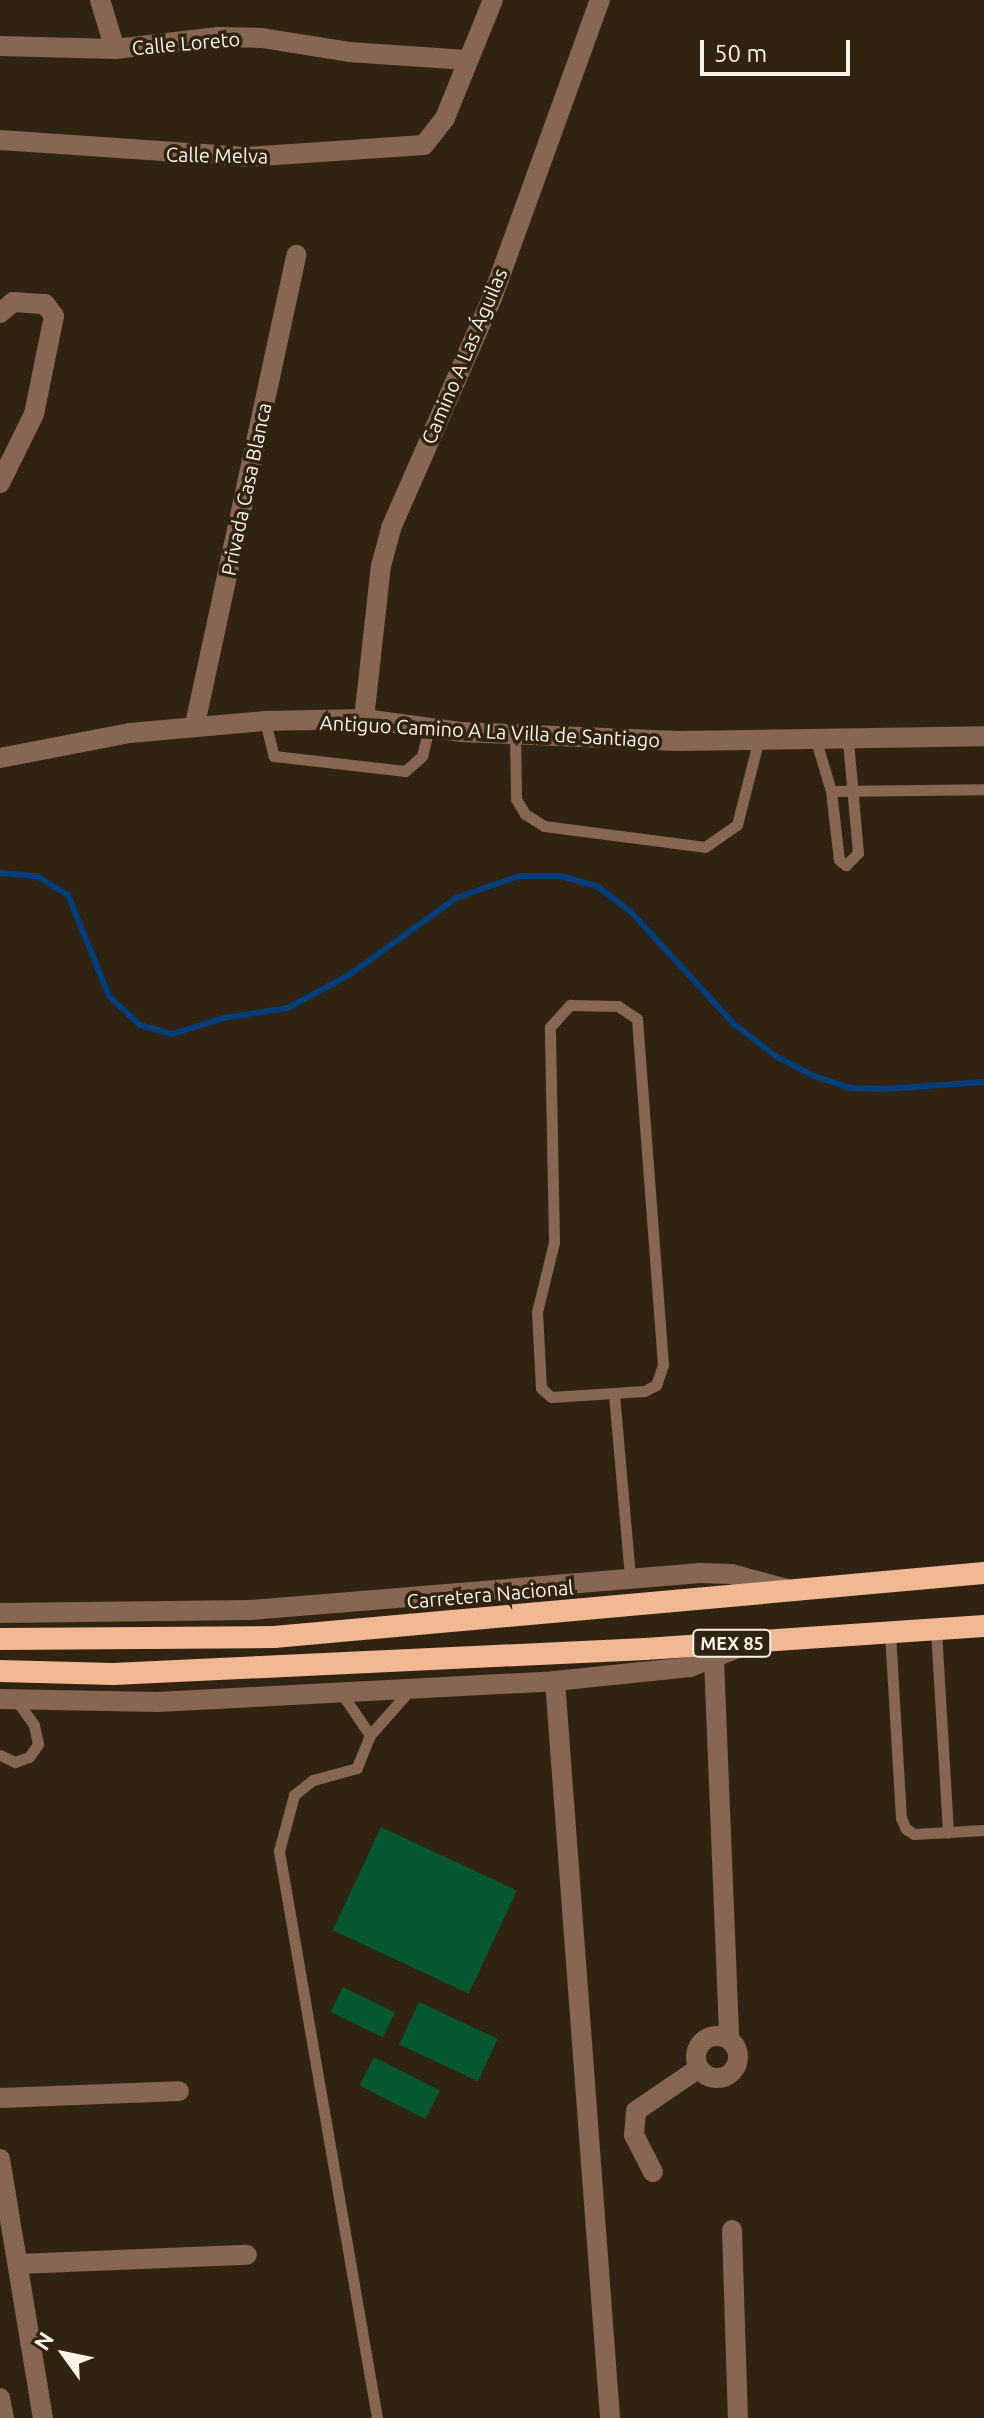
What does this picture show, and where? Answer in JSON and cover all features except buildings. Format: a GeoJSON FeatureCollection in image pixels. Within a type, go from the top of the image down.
{"type":"FeatureCollection","features":[{"type":"Feature","properties":{"kind":"highway","name":"Carretera Nacional"},"geometry":{"type":"LineString","coordinates":[[0,1639],[196,1641],[484,1620],[787,1589],[984,1573]]}},
{"type":"Feature","properties":{"kind":"highway","name":"MEX 85"},"geometry":{"type":"LineString","coordinates":[[0,1671],[113,1674],[936,1630],[983,1631]]}},
{"type":"Feature","properties":{"kind":"street"},"geometry":{"type":"LineString","coordinates":[[100,0],[115,49]]}},
{"type":"Feature","properties":{"kind":"street"},"geometry":{"type":"LineString","coordinates":[[467,60],[493,0]]}},
{"type":"Feature","properties":{"kind":"street","name":"Camino A Las Águilas"},"geometry":{"type":"LineString","coordinates":[[364,719],[381,566],[391,528],[492,298],[600,0]]}},
{"type":"Feature","properties":{"kind":"street","name":"Calle Loreto"},"geometry":{"type":"LineString","coordinates":[[0,46],[115,49],[218,37],[262,38],[349,52],[467,60]]}},
{"type":"Feature","properties":{"kind":"street","name":"Calle Melva"},"geometry":{"type":"LineString","coordinates":[[0,140],[247,157],[391,151],[432,140],[467,60]]}},
{"type":"Feature","properties":{"kind":"street","name":"Privada Casa Blanca"},"geometry":{"type":"LineString","coordinates":[[195,724],[296,255]]}},
{"type":"Feature","properties":{"kind":"street"},"geometry":{"type":"LineString","coordinates":[[0,313],[13,302],[45,304],[54,316],[34,414],[1,480]]}},
{"type":"Feature","properties":{"kind":"street"},"geometry":{"type":"LineString","coordinates":[[0,453],[1,480]]}},
{"type":"Feature","properties":{"kind":"street","name":"Antiguo Camino A La Villa de Santiago"},"geometry":{"type":"LineString","coordinates":[[0,758],[195,724],[265,721],[364,719],[515,734],[758,742],[984,736]]}},
{"type":"Feature","properties":{"kind":"street"},"geometry":{"type":"LineString","coordinates":[[0,1613],[251,1610],[630,1577],[731,1574],[787,1589]]}},
{"type":"Feature","properties":{"kind":"street","name":"MEX 85"},"geometry":{"type":"LineString","coordinates":[[8,1698],[99,1704],[555,1681],[634,1675],[714,1660],[753,1642]]}},
{"type":"Feature","properties":{"kind":"street"},"geometry":{"type":"LineString","coordinates":[[699,2068],[721,2078],[735,2069],[738,2053],[729,2039],[714,1660]]}},
{"type":"Feature","properties":{"kind":"street"},"geometry":{"type":"LineString","coordinates":[[555,1681],[610,2418]]}},
{"type":"Feature","properties":{"kind":"street"},"geometry":{"type":"LineString","coordinates":[[699,2068],[697,2052],[706,2039],[729,2039]]}},
{"type":"Feature","properties":{"kind":"street"},"geometry":{"type":"LineString","coordinates":[[653,2172],[634,2135],[636,2111],[699,2068]]}},
{"type":"Feature","properties":{"kind":"street"},"geometry":{"type":"LineString","coordinates":[[0,2098],[179,2091]]}},
{"type":"Feature","properties":{"kind":"street"},"geometry":{"type":"LineString","coordinates":[[0,2159],[2,2191],[18,2264],[43,2418]]}},
{"type":"Feature","properties":{"kind":"street"},"geometry":{"type":"LineString","coordinates":[[732,2230],[738,2418]]}},
{"type":"Feature","properties":{"kind":"street"},"geometry":{"type":"LineString","coordinates":[[18,2264],[247,2255]]}},
{"type":"Feature","properties":{"kind":"street"},"geometry":{"type":"LineString","coordinates":[[0,2398],[4,2418]]}},
{"type":"Feature","properties":{"kind":"lane"},"geometry":{"type":"LineString","coordinates":[[265,721],[274,756],[405,771],[422,756],[429,727]]}},
{"type":"Feature","properties":{"kind":"lane"},"geometry":{"type":"LineString","coordinates":[[515,734],[516,799],[525,814],[544,826],[705,847],[737,825],[758,742]]}},
{"type":"Feature","properties":{"kind":"lane"},"geometry":{"type":"LineString","coordinates":[[816,741],[831,791],[839,860],[846,865],[858,853],[848,740]]}},
{"type":"Feature","properties":{"kind":"lane"},"geometry":{"type":"LineString","coordinates":[[831,791],[852,787],[984,789]]}},
{"type":"Feature","properties":{"kind":"lane"},"geometry":{"type":"LineString","coordinates":[[570,1005],[618,1006],[637,1019],[662,1376],[644,1391],[614,1394],[551,1397],[541,1388],[537,1312],[554,1242],[550,1027],[570,1005]]}},
{"type":"Feature","properties":{"kind":"lane"},"geometry":{"type":"LineString","coordinates":[[614,1394],[630,1577]]}},
{"type":"Feature","properties":{"kind":"lane"},"geometry":{"type":"LineString","coordinates":[[936,1630],[948,1833]]}},
{"type":"Feature","properties":{"kind":"lane"},"geometry":{"type":"LineString","coordinates":[[890,1633],[901,1818],[914,1834],[984,1830]]}},
{"type":"Feature","properties":{"kind":"lane"},"geometry":{"type":"LineString","coordinates":[[377,2418],[279,1851],[294,1795],[313,1780],[357,1768],[370,1735],[413,1688]]}},
{"type":"Feature","properties":{"kind":"lane"},"geometry":{"type":"LineString","coordinates":[[342,1694],[370,1735]]}},
{"type":"Feature","properties":{"kind":"lane"},"geometry":{"type":"LineString","coordinates":[[0,1755],[15,1762],[29,1757],[38,1744],[34,1725],[8,1698]]}},
{"type":"Feature","properties":{"kind":"green space"},"geometry":{"type":"Polygon","coordinates":[[[381,1827],[517,1890],[469,1994],[333,1930],[381,1827]]]}},
{"type":"Feature","properties":{"kind":"green space"},"geometry":{"type":"Polygon","coordinates":[[[343,1987],[395,2012],[383,2038],[331,2012],[343,1987]]]}},
{"type":"Feature","properties":{"kind":"green space"},"geometry":{"type":"Polygon","coordinates":[[[419,2002],[498,2039],[478,2081],[399,2045],[419,2002]]]}},
{"type":"Feature","properties":{"kind":"green space"},"geometry":{"type":"Polygon","coordinates":[[[374,2057],[440,2091],[425,2119],[359,2086],[374,2057]]]}},
{"type":"Feature","properties":{"kind":"waterway"},"geometry":{"type":"LineString","coordinates":[[0,873],[37,876],[68,895],[109,996],[140,1025],[172,1034],[224,1018],[288,1008],[349,975],[456,898],[519,876],[561,876],[597,886],[631,912],[734,1024],[777,1057],[814,1076],[852,1088],[884,1089],[984,1082]]}}]}
